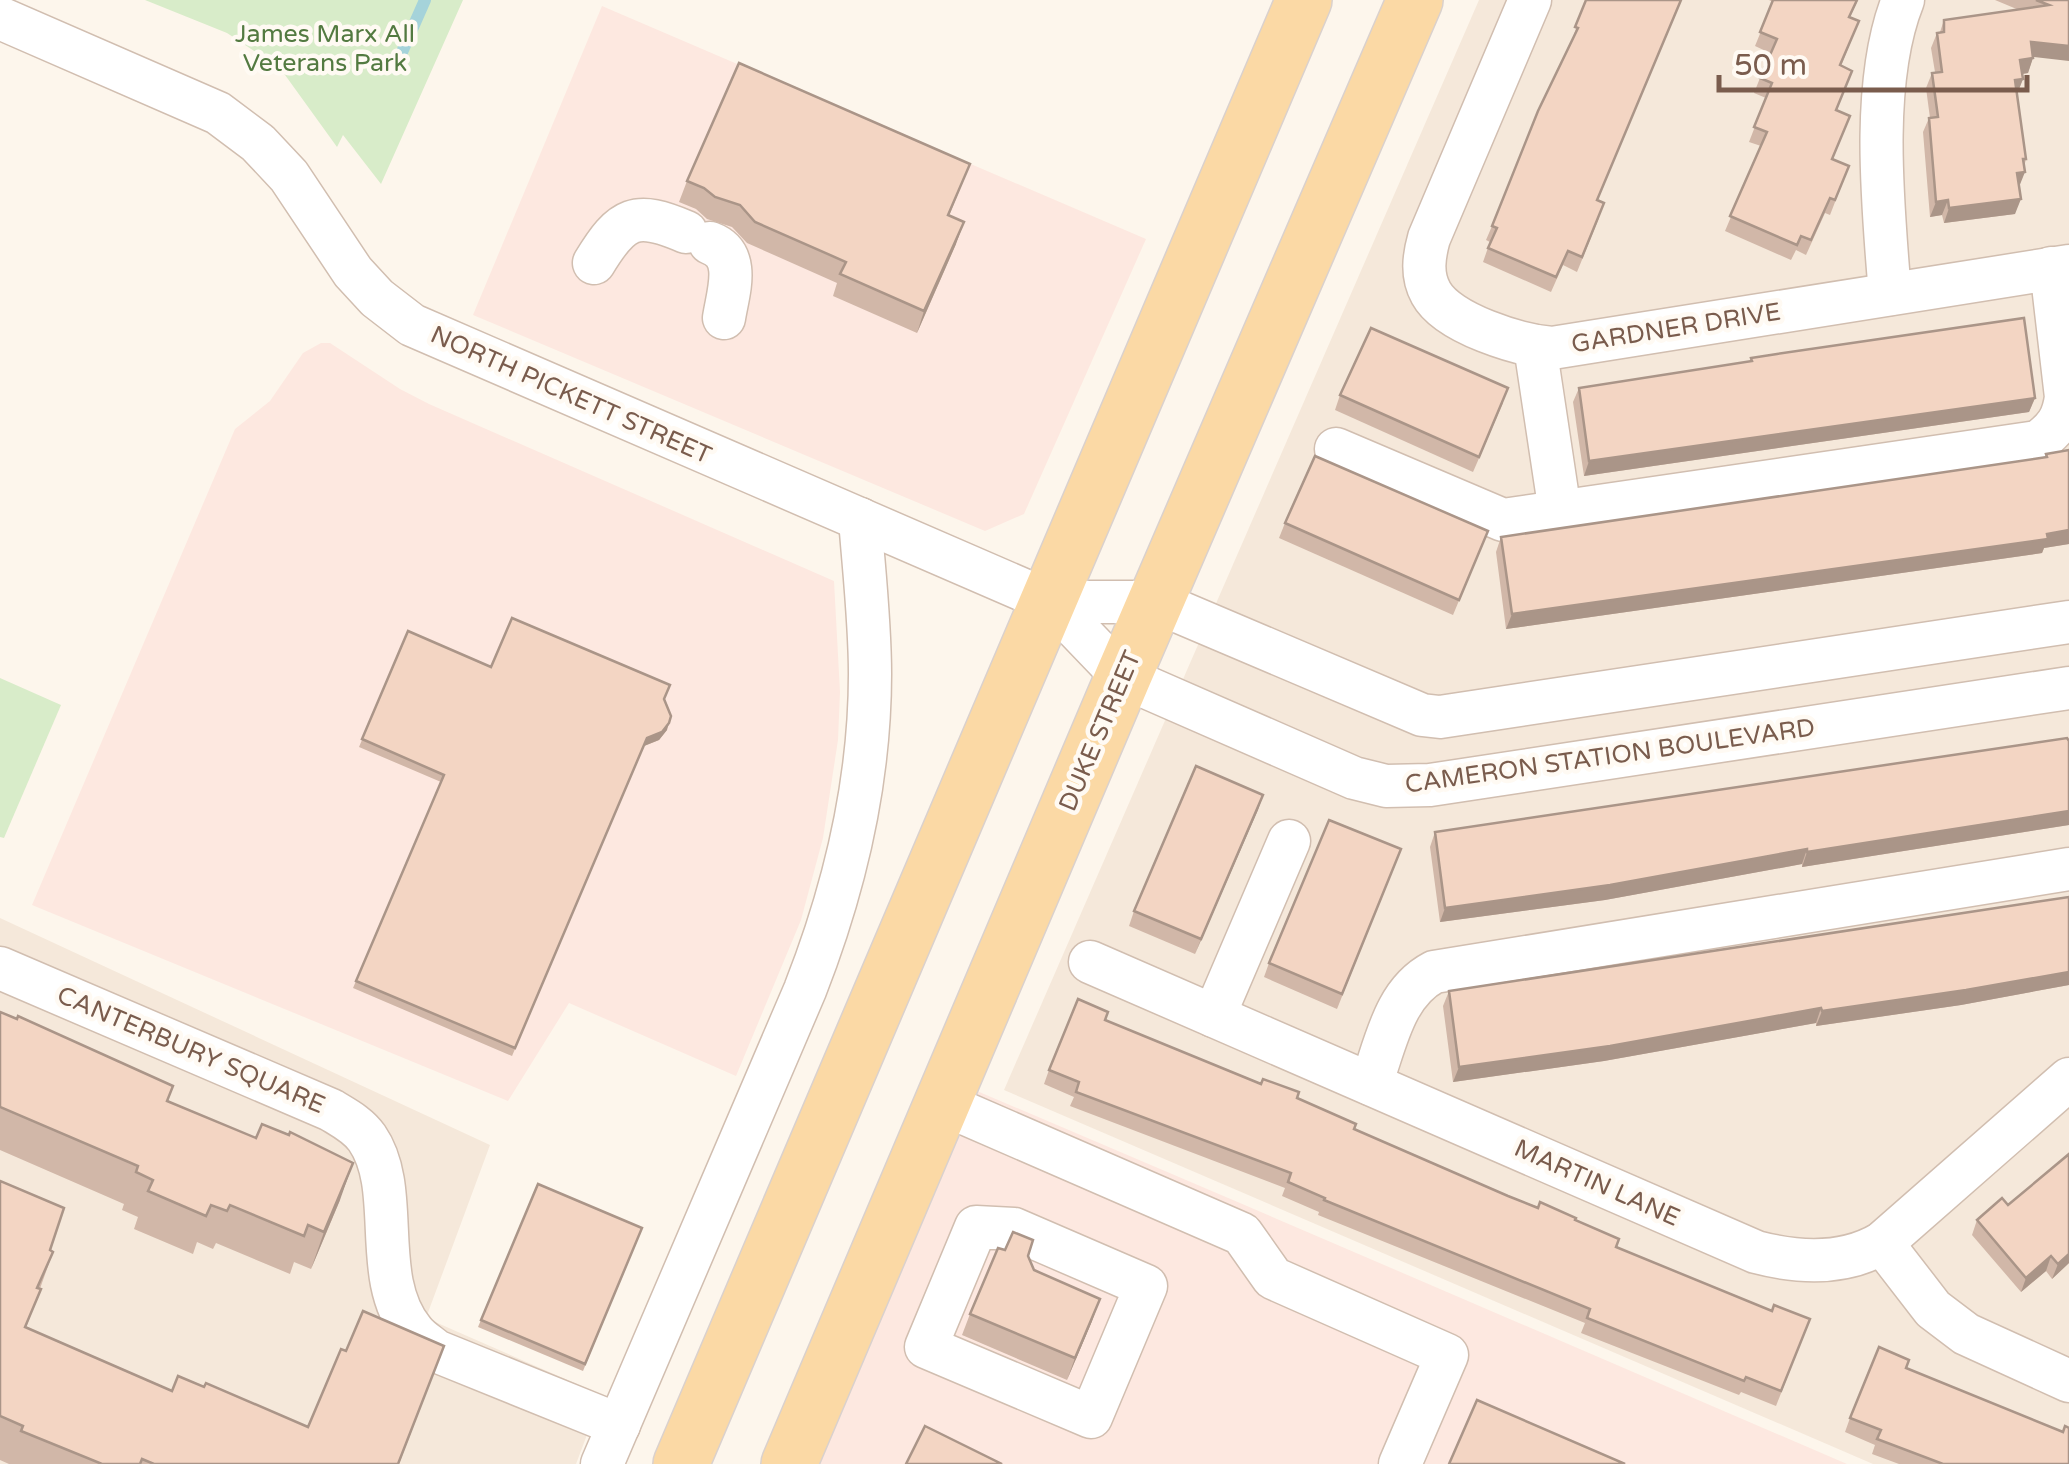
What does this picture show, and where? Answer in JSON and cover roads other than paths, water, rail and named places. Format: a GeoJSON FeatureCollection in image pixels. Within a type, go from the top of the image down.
{"type":"FeatureCollection","features":[{"type":"Feature","properties":{"kind":"main road"},"geometry":{"type":"LineString","coordinates":[[682,1464],[1304,0]]}},
{"type":"Feature","properties":{"kind":"main road","name":"DUKE STREET"},"geometry":{"type":"LineString","coordinates":[[789,1464],[1122,677],[1415,0]]}},
{"type":"Feature","properties":{"kind":"street","name":"GARDNER DRIVE"},"geometry":{"type":"LineString","coordinates":[[1530,0],[1434,222],[1424,266],[1431,293],[1450,312],[1502,338],[1536,346],[1568,346],[2060,267]]}},
{"type":"Feature","properties":{"kind":"street"},"geometry":{"type":"LineString","coordinates":[[1890,294],[1884,222],[1884,107],[1890,49],[1903,0]]}},
{"type":"Feature","properties":{"kind":"street","name":"NORTH PICKETT STREET"},"geometry":{"type":"LineString","coordinates":[[0,18],[218,113],[245,133],[289,176],[353,272],[412,325],[1051,602]]}},
{"type":"Feature","properties":{"kind":"street"},"geometry":{"type":"LineString","coordinates":[[594,263],[612,234],[633,220],[650,219],[698,238],[727,255],[732,268],[724,318]]}},
{"type":"Feature","properties":{"kind":"street"},"geometry":{"type":"LineString","coordinates":[[1336,449],[1503,520],[2038,442],[2055,430],[2064,415],[2060,267]]}},
{"type":"Feature","properties":{"kind":"street"},"geometry":{"type":"LineString","coordinates":[[1536,346],[1560,512]]}},
{"type":"Feature","properties":{"kind":"street"},"geometry":{"type":"LineString","coordinates":[[602,1464],[805,990],[831,923],[846,869],[861,802],[870,674],[860,520]]}},
{"type":"Feature","properties":{"kind":"street"},"geometry":{"type":"LineString","coordinates":[[1051,602],[1156,602],[1402,708],[1440,717],[2069,622]]}},
{"type":"Feature","properties":{"kind":"street","name":"CAMERON STATION BOULEVARD"},"geometry":{"type":"LineString","coordinates":[[1051,602],[1122,677],[1354,778],[1404,787],[2069,688]]}},
{"type":"Feature","properties":{"kind":"street"},"geometry":{"type":"LineString","coordinates":[[1214,1016],[1290,841]]}},
{"type":"Feature","properties":{"kind":"street"},"geometry":{"type":"LineString","coordinates":[[1371,1084],[1403,997],[1416,982],[1434,972],[2069,870]]}},
{"type":"Feature","properties":{"kind":"street","name":"MARTIN LANE"},"geometry":{"type":"LineString","coordinates":[[1090,962],[1756,1252],[1782,1259],[1816,1262],[1848,1257],[1882,1243],[2069,1079]]}},
{"type":"Feature","properties":{"kind":"street","name":"CANTERBURY SQUARE"},"geometry":{"type":"LineString","coordinates":[[0,968],[331,1110],[354,1124],[376,1152],[385,1200],[387,1263],[400,1308],[413,1332],[436,1351],[619,1425]]}},
{"type":"Feature","properties":{"kind":"street"},"geometry":{"type":"LineString","coordinates":[[941,1103],[1242,1234],[1273,1278],[1446,1356],[1400,1464]]}},
{"type":"Feature","properties":{"kind":"street"},"geometry":{"type":"LineString","coordinates":[[976,1227],[1014,1230],[1146,1286],[1135,1312],[1091,1417],[926,1348],[986,1251],[976,1227]]}},
{"type":"Feature","properties":{"kind":"street"},"geometry":{"type":"LineString","coordinates":[[1882,1243],[1933,1309],[1966,1334],[2069,1381]]}},
{"type":"Feature","properties":{"kind":"street"},"geometry":{"type":"LineString","coordinates":[[1045,1275],[1135,1312]]}},
{"type":"Feature","properties":{"kind":"waterway"},"geometry":{"type":"LineString","coordinates":[[395,68],[425,0]]}},
{"type":"Feature","properties":{"kind":"park label","name":"James Marx All Veterans Park"},"geometry":{"type":"Point","coordinates":[325,48]}}]}
